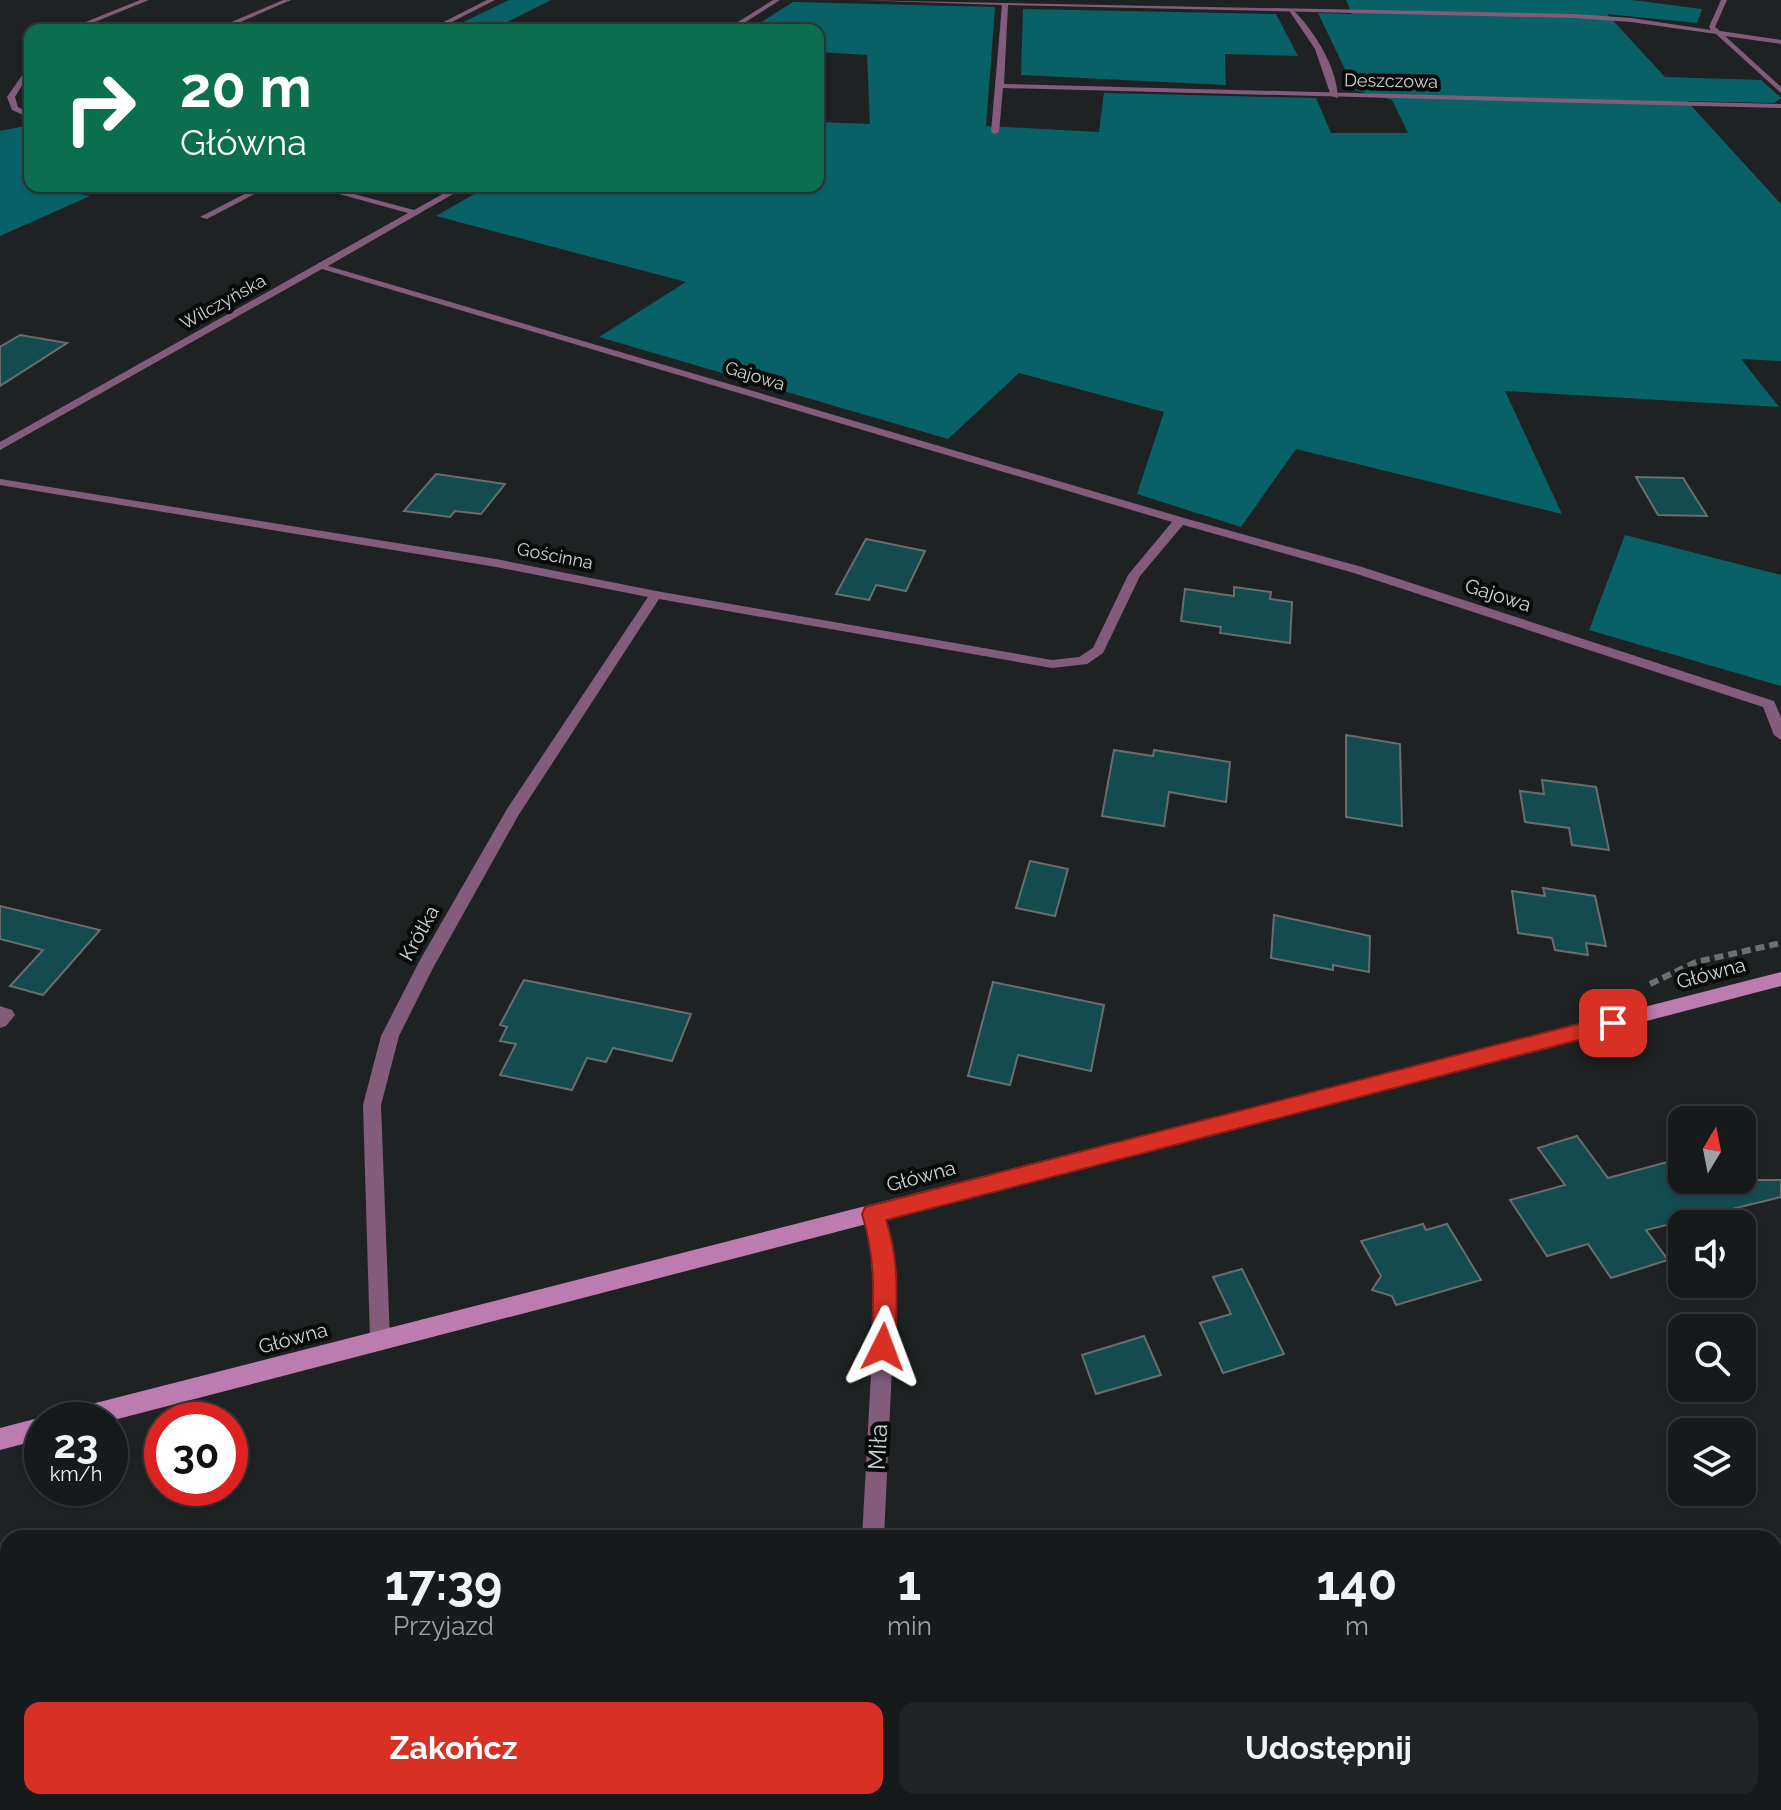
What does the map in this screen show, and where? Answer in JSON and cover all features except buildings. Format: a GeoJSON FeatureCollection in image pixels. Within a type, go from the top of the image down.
{"type":"FeatureCollection","features":[{"type":"Feature","properties":{"kind":"street"},"geometry":{"type":"LineString","coordinates":[[84,24],[146,0]]}},
{"type":"Feature","properties":{"kind":"street"},"geometry":{"type":"LineString","coordinates":[[230,24],[288,0]]}},
{"type":"Feature","properties":{"kind":"street"},"geometry":{"type":"LineString","coordinates":[[443,24],[492,0]]}},
{"type":"Feature","properties":{"kind":"street"},"geometry":{"type":"LineString","coordinates":[[738,24],[777,0]]}},
{"type":"Feature","properties":{"kind":"street"},"geometry":{"type":"LineString","coordinates":[[856,0],[1603,17],[1781,42]]}},
{"type":"Feature","properties":{"kind":"street"},"geometry":{"type":"LineString","coordinates":[[1724,0],[1712,22],[1719,33],[1781,91]]}},
{"type":"Feature","properties":{"kind":"street"},"geometry":{"type":"LineString","coordinates":[[995,132],[1005,4]]}},
{"type":"Feature","properties":{"kind":"street"},"geometry":{"type":"LineString","coordinates":[[1290,10],[1299,17],[1330,76],[1335,96]]}},
{"type":"Feature","properties":{"kind":"street"},"geometry":{"type":"LineString","coordinates":[[24,76],[11,97],[19,111],[24,113]]}},
{"type":"Feature","properties":{"kind":"street","name":"Deszczowa"},"geometry":{"type":"LineString","coordinates":[[1000,86],[1781,106]]}},
{"type":"Feature","properties":{"kind":"street"},"geometry":{"type":"LineString","coordinates":[[19,111],[24,109]]}},
{"type":"Feature","properties":{"kind":"street"},"geometry":{"type":"LineString","coordinates":[[204,217],[254,192]]}},
{"type":"Feature","properties":{"kind":"street"},"geometry":{"type":"LineString","coordinates":[[337,192],[416,213]]}},
{"type":"Feature","properties":{"kind":"street","name":"Wilczyńska"},"geometry":{"type":"LineString","coordinates":[[0,447],[453,192]]}},
{"type":"Feature","properties":{"kind":"street","name":"Gajowa"},"geometry":{"type":"LineString","coordinates":[[320,266],[1180,521],[1358,570],[1769,704],[1781,735]]}},
{"type":"Feature","properties":{"kind":"street","name":"Gościnna"},"geometry":{"type":"LineString","coordinates":[[0,482],[496,563],[656,595],[1052,664],[1082,661],[1098,650],[1134,575],[1180,521]]}},
{"type":"Feature","properties":{"kind":"street","name":"Krótka"},"geometry":{"type":"LineString","coordinates":[[380,1340],[372,1105],[390,1036],[426,965],[512,813],[656,595]]}},
{"type":"Feature","properties":{"kind":"street","name":"Główna"},"geometry":{"type":"LineString","coordinates":[[128,1405],[1781,979]]}},
{"type":"Feature","properties":{"kind":"street"},"geometry":{"type":"LineString","coordinates":[[0,1013],[6,1015],[0,1021]]}},
{"type":"Feature","properties":{"kind":"street","name":"Miła"},"geometry":{"type":"LineString","coordinates":[[873,1214],[883,1244],[886,1283],[873,1530]]}},
{"type":"Feature","properties":{"kind":"street"},"geometry":{"type":"LineString","coordinates":[[0,1439],[24,1433]]}},
{"type":"Feature","properties":{"kind":"shaded area"},"geometry":{"type":"Polygon","coordinates":[[[509,0],[551,0],[503,24],[459,24],[509,0]]]}},
{"type":"Feature","properties":{"kind":"shaded area"},"geometry":{"type":"Polygon","coordinates":[[[1346,0],[1632,0],[1702,9],[1697,23],[1607,14],[1665,77],[1761,80],[1781,98],[1774,103],[1687,101],[1781,204],[1781,361],[1741,359],[1779,407],[1505,391],[1562,514],[1296,449],[1241,527],[1137,494],[1164,412],[1019,373],[948,439],[599,337],[686,282],[436,216],[478,192],[824,192],[824,122],[870,124],[867,55],[824,52],[824,24],[758,24],[793,2],[995,7],[986,126],[1099,132],[1104,93],[1316,98],[1331,133],[1408,133],[1392,100],[1355,90],[1318,13],[1352,14],[1346,0]]]}},
{"type":"Feature","properties":{"kind":"shaded area"},"geometry":{"type":"Polygon","coordinates":[[[1023,9],[1276,14],[1298,56],[1225,54],[1226,85],[1021,75],[1023,9]]]}},
{"type":"Feature","properties":{"kind":"shaded area"},"geometry":{"type":"Polygon","coordinates":[[[24,126],[24,192],[79,192],[90,196],[0,236],[0,131],[24,126]]]}},
{"type":"Feature","properties":{"kind":"shaded area"},"geometry":{"type":"Polygon","coordinates":[[[1625,535],[1781,575],[1781,686],[1589,630],[1625,535]]]}},
{"type":"Feature","properties":{"kind":"route"},"geometry":{"type":"LineString","coordinates":[[883,1347],[886,1283],[883,1244],[873,1214],[1613,1023]]}}]}
